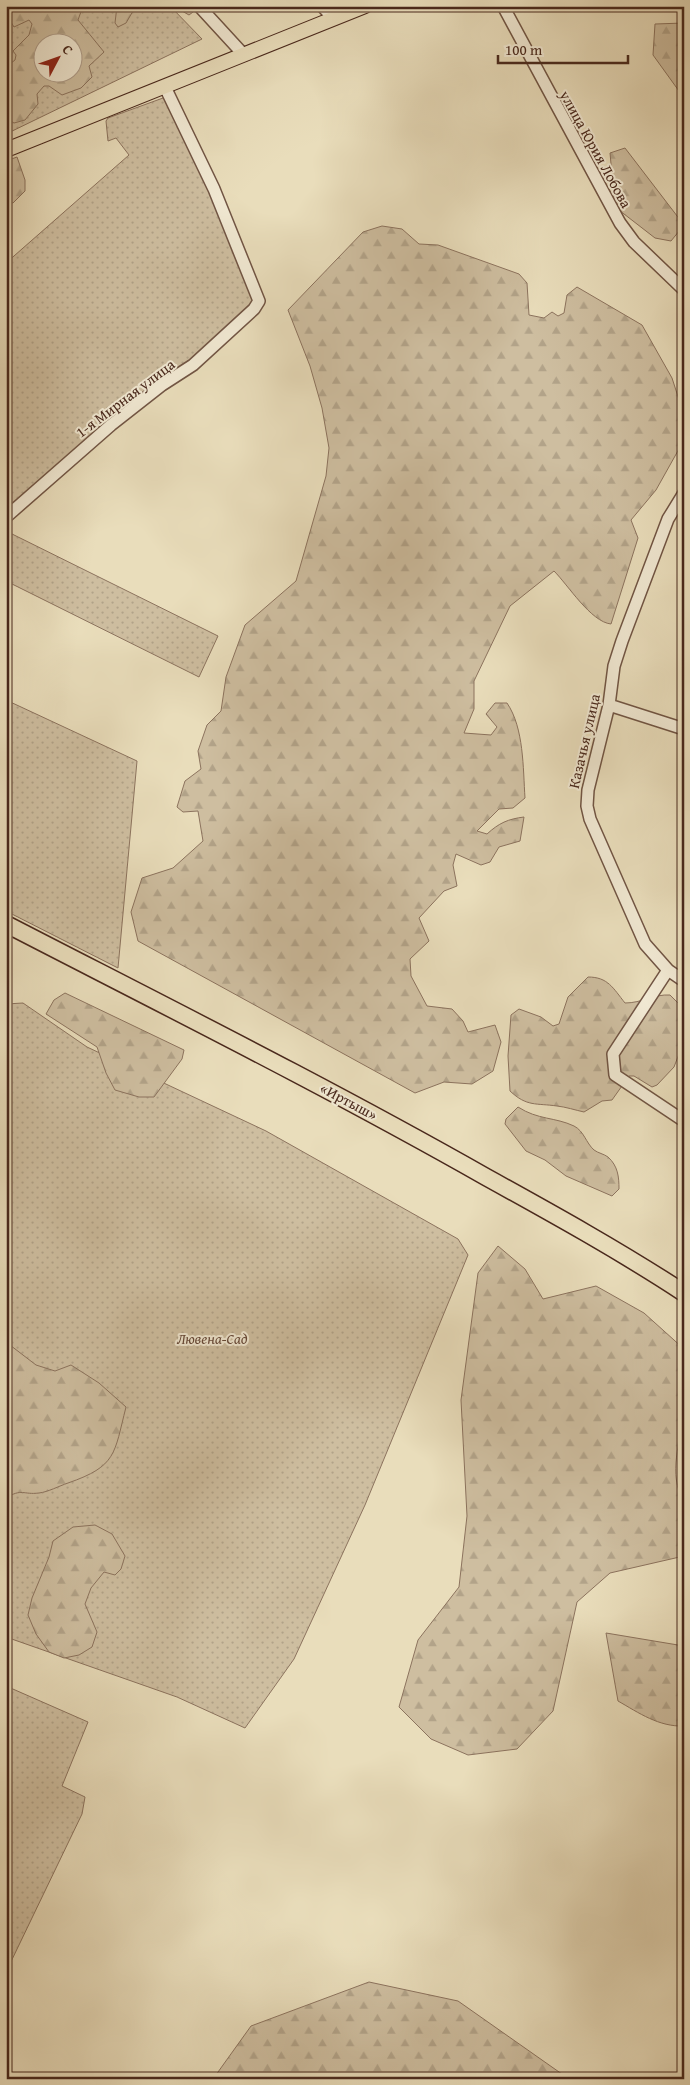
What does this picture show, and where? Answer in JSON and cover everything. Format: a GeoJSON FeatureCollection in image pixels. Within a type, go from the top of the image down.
{"type":"FeatureCollection","features":[{"type":"Feature","properties":{"kind":"highway","name":"«Иртыш»"},"geometry":{"type":"LineString","coordinates":[[6,924],[233,1040],[414,1137],[558,1218],[684,1293]]}},
{"type":"Feature","properties":{"kind":"main road"},"geometry":{"type":"LineString","coordinates":[[6,150],[365,6]]}},
{"type":"Feature","properties":{"kind":"street"},"geometry":{"type":"LineString","coordinates":[[199,6],[244,55]]}},
{"type":"Feature","properties":{"kind":"street"},"geometry":{"type":"LineString","coordinates":[[322,6],[334,19]]}},
{"type":"Feature","properties":{"kind":"street","name":"улица Юрия Лобова"},"geometry":{"type":"LineString","coordinates":[[503,6],[620,223],[634,242],[684,290]]}},
{"type":"Feature","properties":{"kind":"street","name":"1-я Мирная улица"},"geometry":{"type":"LineString","coordinates":[[6,517],[104,431],[162,385],[193,365],[254,309],[259,301],[214,189],[165,87]]}},
{"type":"Feature","properties":{"kind":"street","name":"Казачья улица"},"geometry":{"type":"LineString","coordinates":[[684,493],[668,519],[614,666],[609,705],[588,790],[586,806],[645,944],[668,970],[684,981]]}},
{"type":"Feature","properties":{"kind":"street"},"geometry":{"type":"LineString","coordinates":[[609,705],[684,729]]}},
{"type":"Feature","properties":{"kind":"street"},"geometry":{"type":"LineString","coordinates":[[668,970],[613,1054],[615,1075],[684,1121]]}},
{"type":"Feature","properties":{"kind":"green space"},"geometry":{"type":"Polygon","coordinates":[[[6,6],[170,6],[202,39],[6,134],[6,6]]]}},
{"type":"Feature","properties":{"kind":"green space"},"geometry":{"type":"Polygon","coordinates":[[[8,6],[83,6],[78,20],[104,52],[89,66],[92,77],[81,88],[62,95],[49,86],[44,86],[37,94],[38,104],[25,120],[14,123],[6,118],[6,67],[15,60],[16,55],[13,51],[29,35],[32,24],[29,20],[14,27],[6,14],[8,6]]]}},
{"type":"Feature","properties":{"kind":"green space"},"geometry":{"type":"Polygon","coordinates":[[[117,6],[136,6],[126,23],[118,27],[115,23],[117,6]]]}},
{"type":"Feature","properties":{"kind":"green space"},"geometry":{"type":"Polygon","coordinates":[[[163,6],[192,6],[193,12],[189,15],[175,7],[163,6]]]}},
{"type":"Feature","properties":{"kind":"green space"},"geometry":{"type":"Polygon","coordinates":[[[684,23],[684,98],[653,55],[655,24],[684,23]]]}},
{"type":"Feature","properties":{"kind":"green space"},"geometry":{"type":"Polygon","coordinates":[[[163,98],[171,106],[181,123],[248,284],[253,302],[245,312],[200,353],[6,511],[6,263],[129,155],[116,138],[108,141],[106,121],[108,118],[163,98]]]}},
{"type":"Feature","properties":{"kind":"green space"},"geometry":{"type":"Polygon","coordinates":[[[625,148],[684,225],[671,241],[655,238],[615,207],[610,153],[625,148]]]}},
{"type":"Feature","properties":{"kind":"green space"},"geometry":{"type":"Polygon","coordinates":[[[17,157],[25,180],[25,191],[13,203],[6,204],[6,161],[17,157]]]}},
{"type":"Feature","properties":{"kind":"green space"},"geometry":{"type":"Polygon","coordinates":[[[382,226],[402,229],[419,244],[438,245],[519,274],[527,283],[529,315],[544,318],[552,312],[558,316],[564,313],[567,295],[577,287],[642,325],[672,378],[682,409],[684,440],[656,490],[631,520],[638,538],[611,624],[603,622],[588,610],[554,571],[510,606],[474,681],[474,709],[464,733],[491,735],[497,727],[486,714],[495,703],[507,703],[513,713],[520,736],[525,798],[513,808],[499,809],[477,831],[487,834],[504,822],[524,817],[520,841],[499,847],[490,862],[481,865],[456,854],[453,865],[457,886],[444,891],[419,918],[429,941],[410,959],[411,976],[427,1006],[452,1009],[463,1021],[468,1032],[495,1025],[501,1042],[493,1071],[472,1084],[444,1082],[415,1093],[138,941],[131,912],[142,878],[173,868],[203,841],[198,811],[183,812],[177,807],[185,781],[201,769],[198,751],[207,725],[221,711],[226,677],[245,625],[296,581],[326,476],[329,448],[322,408],[310,366],[288,310],[363,232],[382,226]]]}},
{"type":"Feature","properties":{"kind":"green space"},"geometry":{"type":"Polygon","coordinates":[[[6,531],[218,636],[199,677],[6,581],[6,531]]]}},
{"type":"Feature","properties":{"kind":"green space"},"geometry":{"type":"Polygon","coordinates":[[[6,700],[137,761],[118,968],[6,911],[6,700]]]}},
{"type":"Feature","properties":{"kind":"green space"},"geometry":{"type":"Polygon","coordinates":[[[588,977],[601,979],[610,984],[625,1003],[670,995],[681,1006],[684,1041],[674,1067],[657,1085],[652,1087],[634,1076],[629,1076],[612,1100],[602,1101],[584,1112],[522,1100],[510,1091],[508,1056],[511,1015],[519,1009],[541,1017],[553,1026],[559,1024],[568,997],[588,977]]]}},
{"type":"Feature","properties":{"kind":"green space"},"geometry":{"type":"Polygon","coordinates":[[[65,993],[184,1050],[182,1059],[154,1097],[139,1097],[115,1090],[106,1073],[97,1047],[46,1014],[54,1000],[65,993]]]}},
{"type":"Feature","properties":{"kind":"green space","name":"Лювена-Сад"},"geometry":{"type":"Polygon","coordinates":[[[23,1003],[87,1047],[266,1131],[458,1239],[468,1255],[365,1505],[294,1659],[245,1728],[177,1697],[6,1637],[6,1004],[23,1003]]]}},
{"type":"Feature","properties":{"kind":"green space"},"geometry":{"type":"Polygon","coordinates":[[[518,1107],[533,1114],[567,1123],[577,1128],[594,1150],[608,1157],[614,1164],[618,1176],[619,1189],[612,1196],[566,1176],[545,1160],[526,1151],[505,1124],[506,1119],[518,1107]]]}},
{"type":"Feature","properties":{"kind":"green space"},"geometry":{"type":"Polygon","coordinates":[[[498,1246],[525,1269],[543,1299],[596,1286],[644,1313],[684,1349],[684,1411],[676,1457],[676,1480],[684,1501],[684,1556],[610,1573],[577,1602],[553,1711],[517,1749],[468,1755],[431,1739],[399,1707],[418,1640],[459,1587],[467,1516],[461,1400],[478,1273],[498,1246]]]}},
{"type":"Feature","properties":{"kind":"green space"},"geometry":{"type":"Polygon","coordinates":[[[6,1342],[36,1365],[55,1371],[71,1365],[99,1383],[126,1407],[119,1436],[111,1456],[96,1471],[46,1491],[19,1493],[6,1498],[6,1342]]]}},
{"type":"Feature","properties":{"kind":"green space"},"geometry":{"type":"Polygon","coordinates":[[[95,1525],[112,1534],[125,1556],[121,1569],[115,1575],[104,1572],[91,1588],[85,1604],[97,1632],[92,1647],[79,1655],[64,1658],[49,1652],[36,1634],[28,1615],[32,1598],[49,1557],[53,1541],[73,1527],[95,1525]]]}},
{"type":"Feature","properties":{"kind":"green space"},"geometry":{"type":"Polygon","coordinates":[[[606,1633],[684,1646],[684,1726],[658,1722],[618,1701],[606,1633]]]}},
{"type":"Feature","properties":{"kind":"green space"},"geometry":{"type":"Polygon","coordinates":[[[6,1686],[88,1722],[62,1786],[85,1797],[82,1814],[6,1972],[6,1686]]]}},
{"type":"Feature","properties":{"kind":"green space"},"geometry":{"type":"Polygon","coordinates":[[[369,1982],[458,2001],[569,2079],[213,2079],[251,2026],[369,1982]]]}}]}
